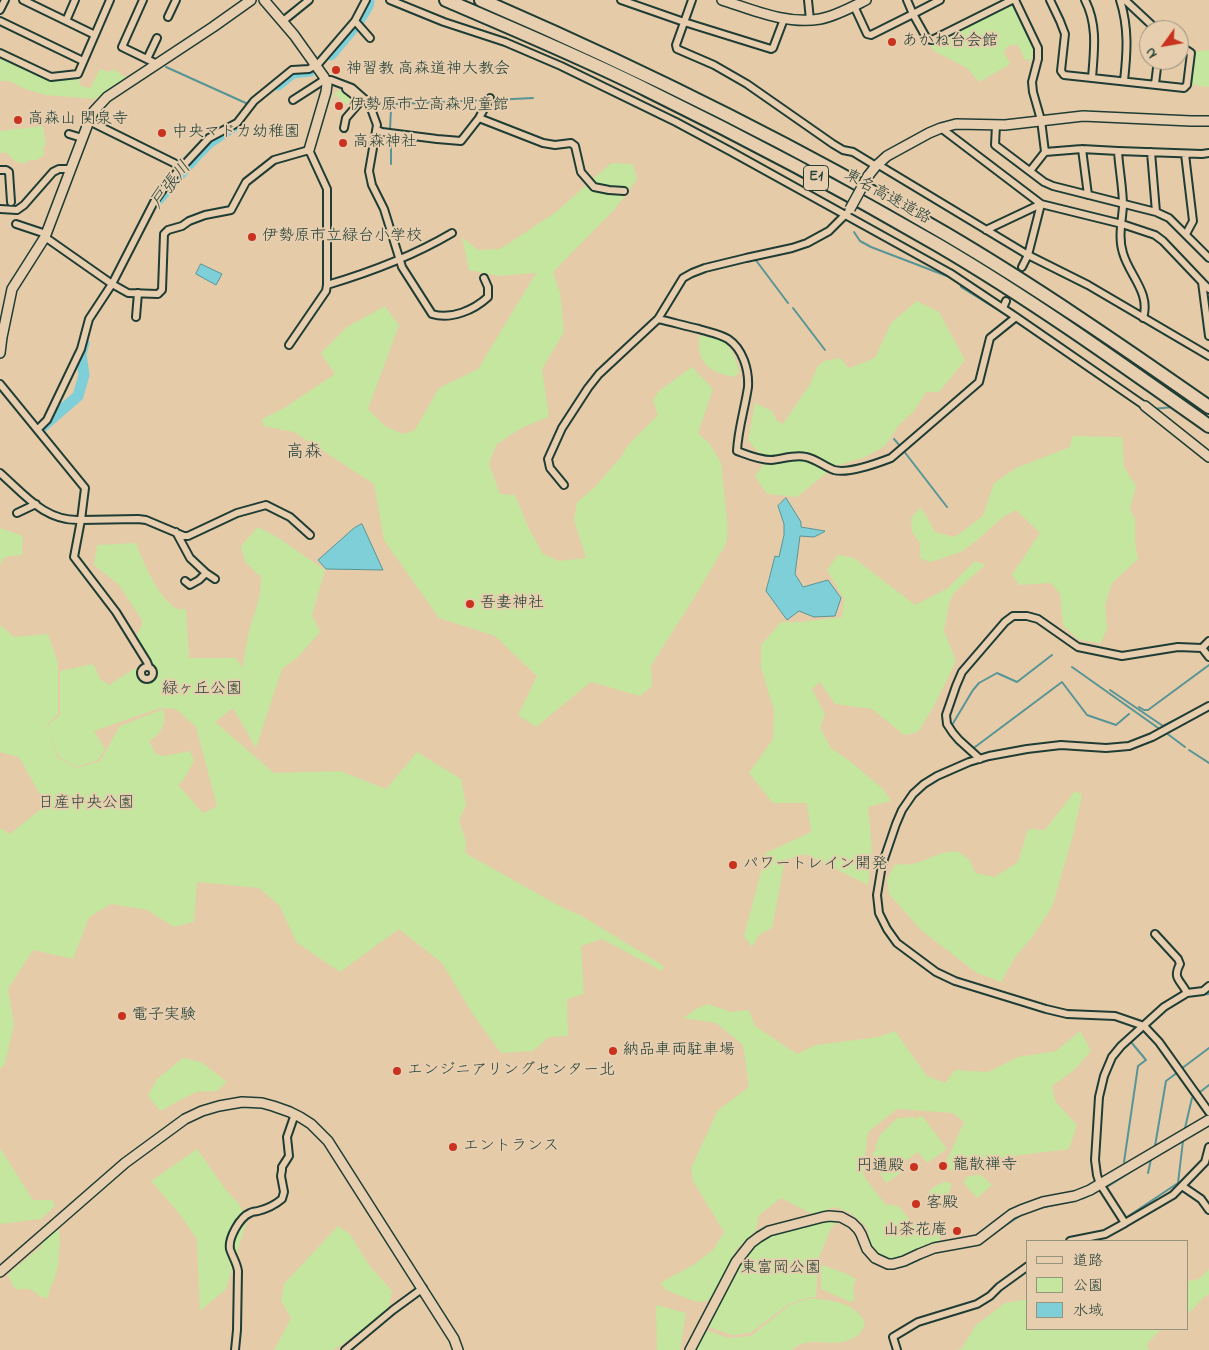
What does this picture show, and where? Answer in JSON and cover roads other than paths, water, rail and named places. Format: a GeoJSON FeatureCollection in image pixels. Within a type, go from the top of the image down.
{"type":"FeatureCollection","features":[{"type":"Feature","properties":{"kind":"highway","name":"東名高速道路"},"geometry":{"type":"LineString","coordinates":[[446,0],[645,89],[737,135],[878,211],[1004,286],[1072,330],[1209,426]]}},
{"type":"Feature","properties":{"kind":"highway","name":"東名高速道路"},"geometry":{"type":"LineString","coordinates":[[481,0],[650,76],[744,123],[939,230],[1078,317],[1209,407]]}},
{"type":"Feature","properties":{"kind":"street"},"geometry":{"type":"LineString","coordinates":[[0,10],[5,0]]}},
{"type":"Feature","properties":{"kind":"street"},"geometry":{"type":"LineString","coordinates":[[24,0],[38,3],[95,35]]}},
{"type":"Feature","properties":{"kind":"street"},"geometry":{"type":"LineString","coordinates":[[66,20],[75,0]]}},
{"type":"Feature","properties":{"kind":"street"},"geometry":{"type":"LineString","coordinates":[[0,53],[51,76],[78,74],[110,0]]}},
{"type":"Feature","properties":{"kind":"street"},"geometry":{"type":"LineString","coordinates":[[143,0],[122,47],[157,64]]}},
{"type":"Feature","properties":{"kind":"street"},"geometry":{"type":"LineString","coordinates":[[168,17],[176,0]]}},
{"type":"Feature","properties":{"kind":"street"},"geometry":{"type":"LineString","coordinates":[[0,353],[12,290],[46,236],[70,169],[94,111],[107,96],[251,0]]}},
{"type":"Feature","properties":{"kind":"street"},"geometry":{"type":"LineString","coordinates":[[264,0],[283,21],[316,65],[327,84],[310,150],[327,189],[328,285],[326,291],[289,345]]}},
{"type":"Feature","properties":{"kind":"street"},"geometry":{"type":"LineString","coordinates":[[283,21],[309,0]]}},
{"type":"Feature","properties":{"kind":"street"},"geometry":{"type":"LineString","coordinates":[[38,429],[47,420],[81,349],[89,319],[112,284],[154,202],[182,167],[209,138],[237,123],[254,100],[292,70],[309,69],[316,65],[355,21],[366,0]]}},
{"type":"Feature","properties":{"kind":"street"},"geometry":{"type":"LineString","coordinates":[[390,0],[444,22],[505,42],[562,66],[676,122],[847,212],[950,273],[1003,308],[1145,406],[1209,457]]}},
{"type":"Feature","properties":{"kind":"street"},"geometry":{"type":"LineString","coordinates":[[622,0],[684,22],[771,49],[774,48],[784,19]]}},
{"type":"Feature","properties":{"kind":"street"},"geometry":{"type":"LineString","coordinates":[[692,0],[676,45],[677,49],[733,76],[767,97],[843,150],[853,152],[877,165],[1028,255],[1088,285],[1209,356]]}},
{"type":"Feature","properties":{"kind":"street"},"geometry":{"type":"LineString","coordinates":[[722,0],[784,19],[810,20],[821,19],[866,0]]}},
{"type":"Feature","properties":{"kind":"street"},"geometry":{"type":"LineString","coordinates":[[808,0],[810,20]]}},
{"type":"Feature","properties":{"kind":"street"},"geometry":{"type":"LineString","coordinates":[[907,0],[927,39],[932,40],[1013,0],[1038,48],[1032,92],[1041,120],[1044,152],[1030,171]]}},
{"type":"Feature","properties":{"kind":"street"},"geometry":{"type":"LineString","coordinates":[[854,6],[867,34],[871,36],[940,0]]}},
{"type":"Feature","properties":{"kind":"street"},"geometry":{"type":"LineString","coordinates":[[1050,0],[1065,34],[1061,71],[1064,75],[1184,88],[1187,85],[1189,70]]}},
{"type":"Feature","properties":{"kind":"street"},"geometry":{"type":"LineString","coordinates":[[1085,0],[1091,16],[1095,39],[1092,78]]}},
{"type":"Feature","properties":{"kind":"street"},"geometry":{"type":"LineString","coordinates":[[1120,0],[1127,40],[1124,81]]}},
{"type":"Feature","properties":{"kind":"street"},"geometry":{"type":"LineString","coordinates":[[1125,0],[1146,20]]}},
{"type":"Feature","properties":{"kind":"street"},"geometry":{"type":"LineString","coordinates":[[0,21],[83,61]]}},
{"type":"Feature","properties":{"kind":"street"},"geometry":{"type":"LineString","coordinates":[[355,21],[370,38]]}},
{"type":"Feature","properties":{"kind":"street"},"geometry":{"type":"LineString","coordinates":[[147,59],[157,38]]}},
{"type":"Feature","properties":{"kind":"street"},"geometry":{"type":"LineString","coordinates":[[1189,51],[1191,52],[1189,68]]}},
{"type":"Feature","properties":{"kind":"street"},"geometry":{"type":"LineString","coordinates":[[1155,84],[1157,70]]}},
{"type":"Feature","properties":{"kind":"street"},"geometry":{"type":"LineString","coordinates":[[293,100],[325,80],[331,80],[356,91],[370,103],[377,122],[370,166],[372,186],[384,208],[402,267],[432,314],[440,316],[449,315],[467,311],[480,305],[488,297],[488,287],[484,278]]}},
{"type":"Feature","properties":{"kind":"street"},"geometry":{"type":"LineString","coordinates":[[344,128],[346,118],[360,101],[346,89],[346,86]]}},
{"type":"Feature","properties":{"kind":"street"},"geometry":{"type":"LineString","coordinates":[[377,130],[461,141],[479,118],[490,98]]}},
{"type":"Feature","properties":{"kind":"street"},"geometry":{"type":"LineString","coordinates":[[564,485],[550,468],[548,459],[562,428],[599,374],[658,319],[683,278],[692,273],[746,258],[792,248],[807,243],[829,231],[847,212],[868,176],[887,156],[941,128],[956,124],[996,125],[1083,116],[1191,121],[1209,120]]}},
{"type":"Feature","properties":{"kind":"street"},"geometry":{"type":"LineString","coordinates":[[479,118],[543,143],[555,145],[571,143],[575,146],[582,172],[594,187],[624,191]]}},
{"type":"Feature","properties":{"kind":"street"},"geometry":{"type":"LineString","coordinates":[[89,122],[182,167]]}},
{"type":"Feature","properties":{"kind":"street"},"geometry":{"type":"LineString","coordinates":[[996,125],[995,145],[1044,182],[1053,186],[1156,212],[1168,218],[1209,258]]}},
{"type":"Feature","properties":{"kind":"street"},"geometry":{"type":"LineString","coordinates":[[941,128],[1041,204],[1155,234],[1209,289]]}},
{"type":"Feature","properties":{"kind":"street"},"geometry":{"type":"LineString","coordinates":[[69,134],[82,138]]}},
{"type":"Feature","properties":{"kind":"street"},"geometry":{"type":"LineString","coordinates":[[1044,152],[1082,149],[1118,152],[1209,153]]}},
{"type":"Feature","properties":{"kind":"street"},"geometry":{"type":"LineString","coordinates":[[1082,149],[1088,195]]}},
{"type":"Feature","properties":{"kind":"street"},"geometry":{"type":"LineString","coordinates":[[16,224],[46,236],[112,284],[128,293],[156,294],[162,290],[164,234],[168,230],[182,226],[205,215],[231,210],[246,182],[267,165],[274,160],[310,150]]}},
{"type":"Feature","properties":{"kind":"street"},"geometry":{"type":"LineString","coordinates":[[1118,152],[1123,204],[1121,239],[1123,253],[1139,285],[1145,306],[1143,318]]}},
{"type":"Feature","properties":{"kind":"street"},"geometry":{"type":"LineString","coordinates":[[1151,152],[1156,212]]}},
{"type":"Feature","properties":{"kind":"street"},"geometry":{"type":"LineString","coordinates":[[1185,154],[1193,222],[1186,234]]}},
{"type":"Feature","properties":{"kind":"street"},"geometry":{"type":"LineString","coordinates":[[0,209],[17,210],[24,205],[53,172],[58,169],[70,169]]}},
{"type":"Feature","properties":{"kind":"street"},"geometry":{"type":"LineString","coordinates":[[0,170],[9,172],[12,202]]}},
{"type":"Feature","properties":{"kind":"street"},"geometry":{"type":"LineString","coordinates":[[986,230],[1041,204]]}},
{"type":"Feature","properties":{"kind":"street"},"geometry":{"type":"LineString","coordinates":[[1022,267],[1028,255],[1041,204]]}},
{"type":"Feature","properties":{"kind":"street"},"geometry":{"type":"LineString","coordinates":[[328,285],[361,275],[399,260],[433,244],[452,232]]}},
{"type":"Feature","properties":{"kind":"street"},"geometry":{"type":"LineString","coordinates":[[1202,282],[1209,336]]}},
{"type":"Feature","properties":{"kind":"street"},"geometry":{"type":"LineString","coordinates":[[136,316],[138,293]]}},
{"type":"Feature","properties":{"kind":"street"},"geometry":{"type":"LineString","coordinates":[[1003,308],[1006,301]]}},
{"type":"Feature","properties":{"kind":"street"},"geometry":{"type":"LineString","coordinates":[[658,319],[727,338],[740,353],[745,362],[748,376],[737,451],[770,460],[800,456],[808,457],[834,470],[841,471],[875,465],[891,458],[980,382],[990,338],[1016,317]]}},
{"type":"Feature","properties":{"kind":"street"},"geometry":{"type":"LineString","coordinates":[[0,384],[84,488],[81,520],[74,557],[116,612],[147,662],[148,667]]}},
{"type":"Feature","properties":{"kind":"street"},"geometry":{"type":"LineString","coordinates":[[0,473],[44,511],[55,517],[70,520],[146,520],[188,536],[237,513],[266,505],[290,517],[310,535]]}},
{"type":"Feature","properties":{"kind":"street"},"geometry":{"type":"LineString","coordinates":[[17,513],[36,504]]}},
{"type":"Feature","properties":{"kind":"street"},"geometry":{"type":"LineString","coordinates":[[176,532],[190,558],[206,573],[216,579]]}},
{"type":"Feature","properties":{"kind":"street"},"geometry":{"type":"LineString","coordinates":[[186,581],[190,585],[206,573]]}},
{"type":"Feature","properties":{"kind":"street"},"geometry":{"type":"LineString","coordinates":[[980,759],[952,733],[947,724],[946,715],[962,672],[1005,622],[1013,616],[1027,616],[1038,619],[1078,648],[1122,656],[1178,647],[1202,648],[1209,641]]}},
{"type":"Feature","properties":{"kind":"street"},"geometry":{"type":"LineString","coordinates":[[1202,648],[1209,657]]}},
{"type":"Feature","properties":{"kind":"street"},"geometry":{"type":"LineString","coordinates":[[1209,706],[1144,741],[1115,748],[1061,745],[989,756],[937,776],[913,794],[902,810],[882,865],[877,895],[880,913],[887,929],[897,943],[936,972],[955,981],[1046,1009],[1067,1014],[1115,1016],[1144,1026],[1168,1055],[1209,1112]]}},
{"type":"Feature","properties":{"kind":"street"},"geometry":{"type":"LineString","coordinates":[[1155,934],[1178,959],[1180,964],[1176,971],[1177,978],[1187,993]]}},
{"type":"Feature","properties":{"kind":"street"},"geometry":{"type":"LineString","coordinates":[[1125,1223],[1100,1184],[1097,1175],[1095,1160],[1099,1097],[1104,1076],[1112,1057],[1121,1046],[1164,1007],[1187,993],[1203,990],[1209,986]]}},
{"type":"Feature","properties":{"kind":"street"},"geometry":{"type":"LineString","coordinates":[[0,1272],[125,1163],[185,1119],[210,1109],[242,1102],[273,1106],[295,1114],[311,1124],[328,1140],[423,1288],[454,1339],[458,1350]]}},
{"type":"Feature","properties":{"kind":"street"},"geometry":{"type":"LineString","coordinates":[[235,1350],[238,1271],[237,1263],[230,1250],[231,1238],[239,1223],[247,1215],[282,1199],[284,1192],[281,1176],[282,1166],[288,1156],[287,1137],[295,1114]]}},
{"type":"Feature","properties":{"kind":"street"},"geometry":{"type":"LineString","coordinates":[[690,1350],[736,1262],[751,1243],[766,1233],[823,1217],[836,1216],[846,1219],[858,1229],[867,1249],[875,1258],[888,1264],[897,1263],[934,1248],[978,1240],[1012,1214],[1044,1202],[1074,1196],[1090,1190],[1209,1120]]}},
{"type":"Feature","properties":{"kind":"street"},"geometry":{"type":"LineString","coordinates":[[1075,1240],[1106,1234],[1173,1195],[1205,1162],[1209,1147]]}},
{"type":"Feature","properties":{"kind":"street"},"geometry":{"type":"LineString","coordinates":[[1182,1186],[1201,1199],[1209,1210]]}},
{"type":"Feature","properties":{"kind":"street"},"geometry":{"type":"LineString","coordinates":[[897,1350],[893,1337],[918,1322],[977,1304],[1026,1267]]}},
{"type":"Feature","properties":{"kind":"street"},"geometry":{"type":"LineString","coordinates":[[345,1350],[423,1288]]}},
{"type":"Feature","properties":{"kind":"water"},"geometry":{"type":"Polygon","coordinates":[[[201,264],[222,274],[216,285],[196,274],[201,264]]]}},
{"type":"Feature","properties":{"kind":"water"},"geometry":{"type":"Polygon","coordinates":[[[786,498],[801,522],[801,527],[825,531],[814,537],[800,536],[795,574],[803,587],[828,580],[841,598],[835,616],[814,617],[799,611],[787,620],[766,591],[775,556],[779,557],[784,535],[784,524],[778,506],[786,498]]]}},
{"type":"Feature","properties":{"kind":"water"},"geometry":{"type":"Polygon","coordinates":[[[362,524],[383,570],[326,569],[318,560],[354,528],[362,524]]]}},
{"type":"Feature","properties":{"kind":"waterway","name":"戸張川"},"geometry":{"type":"LineString","coordinates":[[359,21],[369,2]]}},
{"type":"Feature","properties":{"kind":"waterway","name":"戸張川"},"geometry":{"type":"LineString","coordinates":[[331,55],[356,25]]}},
{"type":"Feature","properties":{"kind":"waterway"},"geometry":{"type":"LineString","coordinates":[[166,67],[248,104]]}},
{"type":"Feature","properties":{"kind":"waterway","name":"戸張川"},"geometry":{"type":"LineString","coordinates":[[278,85],[293,73],[310,71]]}},
{"type":"Feature","properties":{"kind":"waterway"},"geometry":{"type":"LineString","coordinates":[[493,100],[533,98]]}},
{"type":"Feature","properties":{"kind":"waterway"},"geometry":{"type":"LineString","coordinates":[[374,105],[487,100]]}},
{"type":"Feature","properties":{"kind":"waterway"},"geometry":{"type":"LineString","coordinates":[[390,130],[391,109]]}},
{"type":"Feature","properties":{"kind":"waterway","name":"戸張川"},"geometry":{"type":"LineString","coordinates":[[158,200],[209,143],[233,127]]}},
{"type":"Feature","properties":{"kind":"waterway"},"geometry":{"type":"LineString","coordinates":[[391,136],[391,164]]}},
{"type":"Feature","properties":{"kind":"waterway"},"geometry":{"type":"LineString","coordinates":[[854,232],[860,241],[871,247],[952,278]]}},
{"type":"Feature","properties":{"kind":"waterway"},"geometry":{"type":"LineString","coordinates":[[755,259],[788,303]]}},
{"type":"Feature","properties":{"kind":"waterway"},"geometry":{"type":"LineString","coordinates":[[961,283],[961,287],[1011,318]]}},
{"type":"Feature","properties":{"kind":"waterway"},"geometry":{"type":"LineString","coordinates":[[793,308],[825,350]]}},
{"type":"Feature","properties":{"kind":"waterway"},"geometry":{"type":"LineString","coordinates":[[1015,320],[1032,332]]}},
{"type":"Feature","properties":{"kind":"waterway","name":"戸張川"},"geometry":{"type":"LineString","coordinates":[[41,428],[78,396],[84,375],[81,354],[84,343]]}},
{"type":"Feature","properties":{"kind":"waterway"},"geometry":{"type":"LineString","coordinates":[[1153,409],[1173,407]]}},
{"type":"Feature","properties":{"kind":"waterway"},"geometry":{"type":"LineString","coordinates":[[894,439],[900,446]]}},
{"type":"Feature","properties":{"kind":"waterway"},"geometry":{"type":"LineString","coordinates":[[903,450],[947,507]]}},
{"type":"Feature","properties":{"kind":"waterway"},"geometry":{"type":"LineString","coordinates":[[952,725],[979,683],[997,673],[1017,682],[1052,655]]}},
{"type":"Feature","properties":{"kind":"waterway"},"geometry":{"type":"LineString","coordinates":[[1139,707],[1148,710],[1209,665]]}},
{"type":"Feature","properties":{"kind":"waterway"},"geometry":{"type":"LineString","coordinates":[[1072,667],[1161,730]]}},
{"type":"Feature","properties":{"kind":"waterway"},"geometry":{"type":"LineString","coordinates":[[975,747],[1062,682],[1087,715],[1116,725],[1129,714]]}},
{"type":"Feature","properties":{"kind":"waterway"},"geometry":{"type":"LineString","coordinates":[[1110,690],[1163,726],[1201,707]]}},
{"type":"Feature","properties":{"kind":"waterway"},"geometry":{"type":"LineString","coordinates":[[1165,732],[1185,747]]}},
{"type":"Feature","properties":{"kind":"waterway"},"geometry":{"type":"LineString","coordinates":[[1189,750],[1209,763]]}},
{"type":"Feature","properties":{"kind":"waterway"},"geometry":{"type":"LineString","coordinates":[[1196,995],[1209,994]]}},
{"type":"Feature","properties":{"kind":"waterway"},"geometry":{"type":"LineString","coordinates":[[1149,1025],[1155,1020]]}},
{"type":"Feature","properties":{"kind":"waterway"},"geometry":{"type":"LineString","coordinates":[[1124,1162],[1138,1066],[1146,1060],[1131,1042],[1140,1033]]}},
{"type":"Feature","properties":{"kind":"waterway"},"geometry":{"type":"LineString","coordinates":[[1181,1069],[1209,1048]]}},
{"type":"Feature","properties":{"kind":"waterway"},"geometry":{"type":"LineString","coordinates":[[1155,1146],[1166,1081],[1178,1072]]}},
{"type":"Feature","properties":{"kind":"waterway"},"geometry":{"type":"LineString","coordinates":[[1200,1092],[1209,1085]]}},
{"type":"Feature","properties":{"kind":"waterway"},"geometry":{"type":"LineString","coordinates":[[1185,1128],[1192,1098]]}},
{"type":"Feature","properties":{"kind":"waterway"},"geometry":{"type":"LineString","coordinates":[[1127,1217],[1178,1183],[1183,1141]]}},
{"type":"Feature","properties":{"kind":"waterway"},"geometry":{"type":"LineString","coordinates":[[1148,1173],[1151,1159]]}},
{"type":"Feature","properties":{"kind":"waterway"},"geometry":{"type":"LineString","coordinates":[[1107,1187],[1151,1159]]}},
{"type":"Feature","properties":{"kind":"waterway"},"geometry":{"type":"LineString","coordinates":[[1077,1200],[1099,1190]]}},
{"type":"Feature","properties":{"kind":"waterway"},"geometry":{"type":"LineString","coordinates":[[1040,1208],[1073,1201]]}},
{"type":"Feature","properties":{"kind":"waterway"},"geometry":{"type":"LineString","coordinates":[[997,1231],[1024,1213]]}},
{"type":"Feature","properties":{"kind":"waterway"},"geometry":{"type":"LineString","coordinates":[[897,1267],[934,1253],[952,1249]]}},
{"type":"Feature","properties":{"kind":"place","name":"あかね台会館"},"geometry":{"type":"Point","coordinates":[892,42]}},
{"type":"Feature","properties":{"kind":"place","name":"神習教 高森道神大教会"},"geometry":{"type":"Point","coordinates":[336,70]}},
{"type":"Feature","properties":{"kind":"place","name":"伊勢原市立高森児童館"},"geometry":{"type":"Point","coordinates":[339,106]}},
{"type":"Feature","properties":{"kind":"place","name":"高森山 関泉寺"},"geometry":{"type":"Point","coordinates":[18,120]}},
{"type":"Feature","properties":{"kind":"place","name":"中央マドカ幼稚園"},"geometry":{"type":"Point","coordinates":[162,133]}},
{"type":"Feature","properties":{"kind":"place","name":"高森神社"},"geometry":{"type":"Point","coordinates":[343,143]}},
{"type":"Feature","properties":{"kind":"place","name":"伊勢原市立緑台小学校"},"geometry":{"type":"Point","coordinates":[252,237]}},
{"type":"Feature","properties":{"kind":"place","name":"吾妻神社"},"geometry":{"type":"Point","coordinates":[470,604]}},
{"type":"Feature","properties":{"kind":"place","name":"パワートレイン開発"},"geometry":{"type":"Point","coordinates":[733,865]}},
{"type":"Feature","properties":{"kind":"place","name":"電子実験"},"geometry":{"type":"Point","coordinates":[122,1016]}},
{"type":"Feature","properties":{"kind":"place","name":"納品車両駐車場"},"geometry":{"type":"Point","coordinates":[613,1051]}},
{"type":"Feature","properties":{"kind":"place","name":"エンジニアリングセンター北"},"geometry":{"type":"Point","coordinates":[397,1071]}},
{"type":"Feature","properties":{"kind":"place","name":"エントランス"},"geometry":{"type":"Point","coordinates":[453,1147]}},
{"type":"Feature","properties":{"kind":"place","name":"龍散禅寺"},"geometry":{"type":"Point","coordinates":[943,1166]}},
{"type":"Feature","properties":{"kind":"place","name":"円通殿"},"geometry":{"type":"Point","coordinates":[914,1167]}},
{"type":"Feature","properties":{"kind":"place","name":"客殿"},"geometry":{"type":"Point","coordinates":[916,1204]}},
{"type":"Feature","properties":{"kind":"place","name":"山茶花庵"},"geometry":{"type":"Point","coordinates":[957,1231]}},
{"type":"Feature","properties":{"kind":"district","name":"高森"},"geometry":{"type":"Point","coordinates":[304,454]}},
{"type":"Feature","properties":{"kind":"park label","name":"緑ヶ丘公園"},"geometry":{"type":"Point","coordinates":[202,690]}},
{"type":"Feature","properties":{"kind":"park label","name":"日産中央公園"},"geometry":{"type":"Point","coordinates":[86,804]}},
{"type":"Feature","properties":{"kind":"park label","name":"東富岡公園"},"geometry":{"type":"Point","coordinates":[781,1269]}}]}
